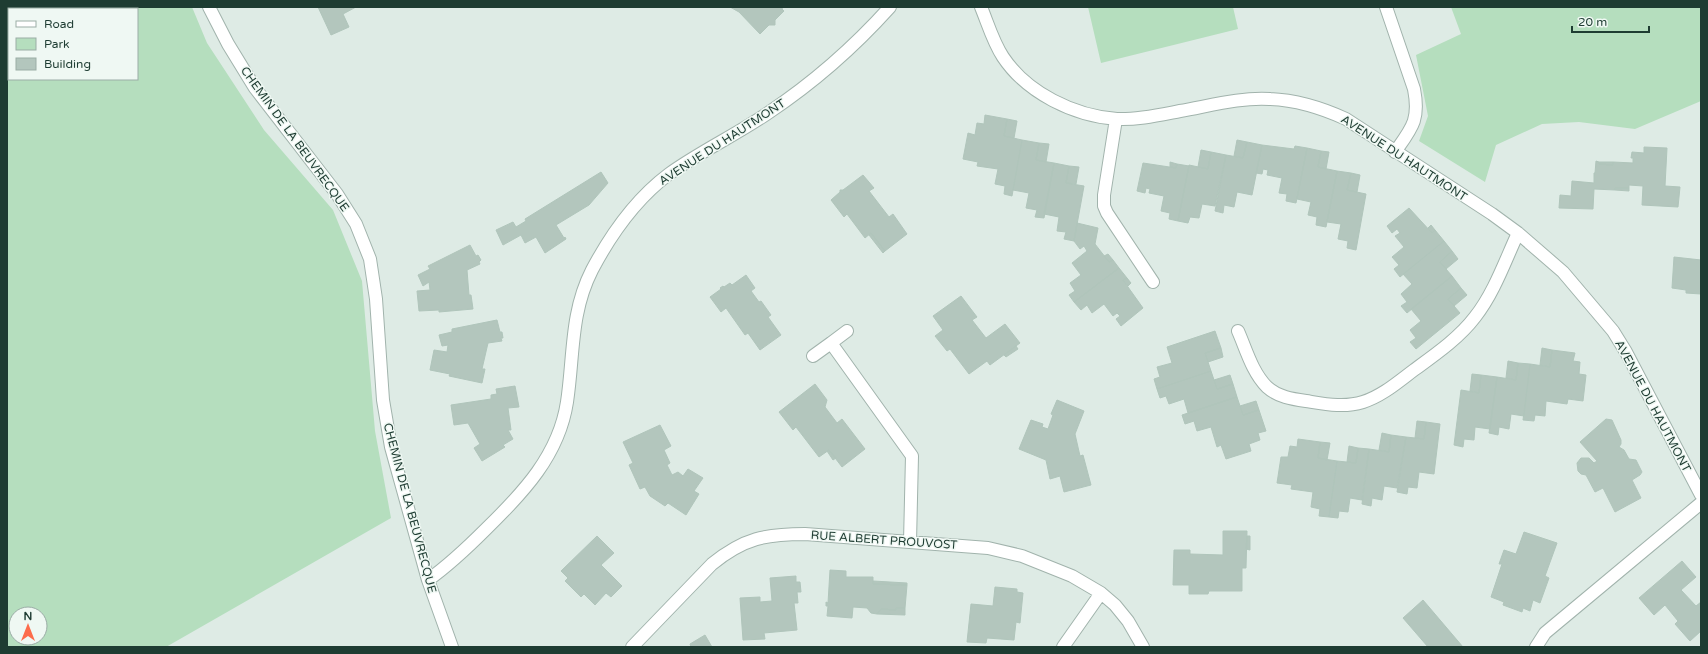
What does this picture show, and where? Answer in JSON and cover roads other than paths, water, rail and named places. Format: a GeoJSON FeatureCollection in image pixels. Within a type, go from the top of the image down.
{"type":"FeatureCollection","features":[{"type":"Feature","properties":{"kind":"street","name":"CHEMIN DE LA BEUVRECQUE"},"geometry":{"type":"LineString","coordinates":[[209,7],[228,44],[255,88],[337,194],[350,213],[364,243],[370,259],[376,300],[382,382],[389,433],[428,580],[452,647]]}},
{"type":"Feature","properties":{"kind":"street","name":"AVENUE DU HAUTMONT"},"geometry":{"type":"LineString","coordinates":[[428,580],[457,557],[512,504],[540,469],[551,452],[559,435],[567,403],[574,326],[583,290],[592,270],[618,227],[634,208],[668,175],[766,114],[813,80],[859,40],[890,7]]}},
{"type":"Feature","properties":{"kind":"street","name":"AVENUE DU HAUTMONT"},"geometry":{"type":"LineString","coordinates":[[981,7],[994,41],[1012,70],[1025,83],[1056,102],[1097,115],[1116,119],[1156,115],[1240,101],[1268,98],[1302,103],[1346,119],[1492,214],[1518,233],[1563,272],[1613,331],[1630,358],[1701,495]]}},
{"type":"Feature","properties":{"kind":"street"},"geometry":{"type":"LineString","coordinates":[[1386,7],[1414,89],[1416,100],[1416,114],[1413,126],[1395,152]]}},
{"type":"Feature","properties":{"kind":"street"},"geometry":{"type":"LineString","coordinates":[[1116,119],[1104,195],[1104,206],[1107,213],[1153,282]]}},
{"type":"Feature","properties":{"kind":"street"},"geometry":{"type":"LineString","coordinates":[[1238,331],[1259,377],[1267,387],[1276,394],[1289,399],[1328,405],[1346,405],[1362,402],[1376,397],[1389,389],[1443,349],[1462,332],[1476,316],[1487,298],[1518,233]]}},
{"type":"Feature","properties":{"kind":"street"},"geometry":{"type":"LineString","coordinates":[[813,356],[847,331]]}},
{"type":"Feature","properties":{"kind":"street"},"geometry":{"type":"LineString","coordinates":[[831,343],[912,456],[910,542]]}},
{"type":"Feature","properties":{"kind":"street"},"geometry":{"type":"LineString","coordinates":[[1536,647],[1545,633],[1701,503]]}},
{"type":"Feature","properties":{"kind":"street","name":"RUE ALBERT PROUVOST"},"geometry":{"type":"LineString","coordinates":[[632,647],[712,564],[726,552],[769,535],[805,534],[1003,551],[1072,576],[1101,593],[1115,605],[1128,621],[1143,647]]}},
{"type":"Feature","properties":{"kind":"street"},"geometry":{"type":"LineString","coordinates":[[1063,647],[1101,593]]}}]}
